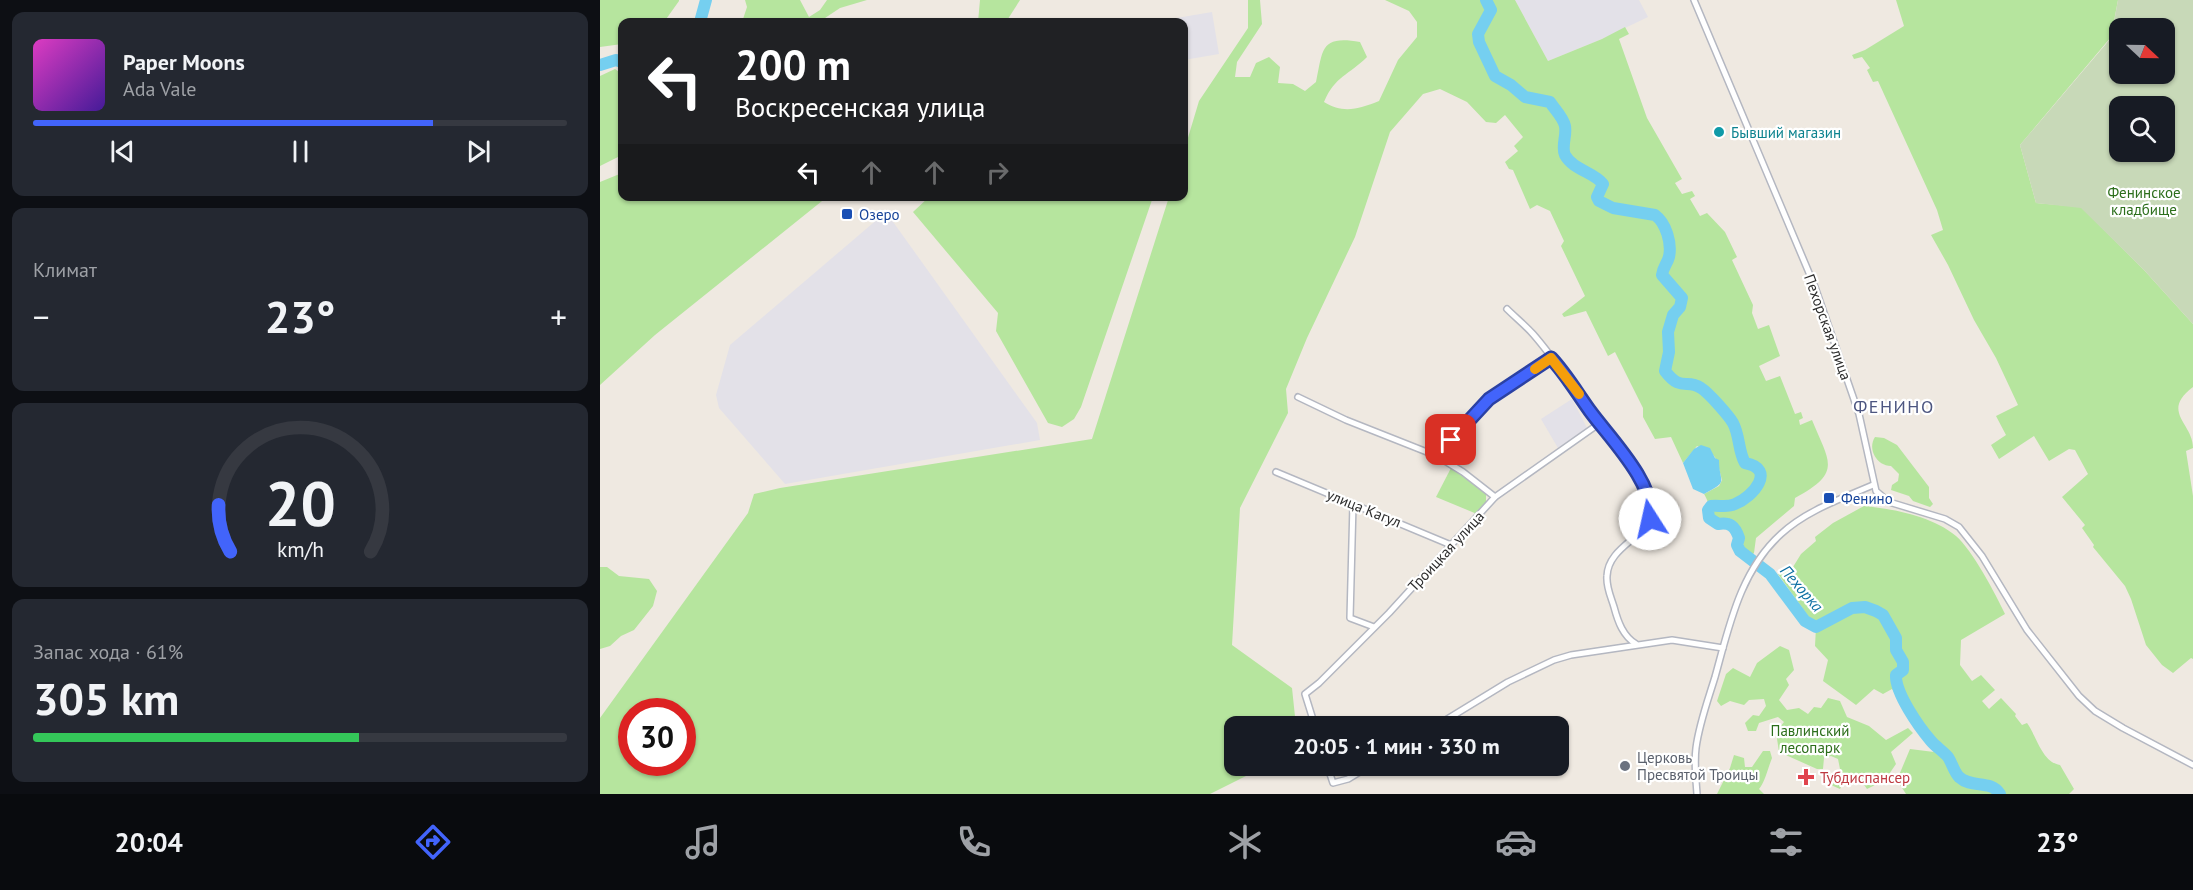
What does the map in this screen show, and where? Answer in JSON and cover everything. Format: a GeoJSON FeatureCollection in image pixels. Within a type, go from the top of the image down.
{"type":"FeatureCollection","features":[{"type":"Feature","properties":{"kind":"street","name":"Пехорская улица"},"geometry":{"type":"LineString","coordinates":[[1694,0],[1815,287],[1859,414],[1873,485]]}},
{"type":"Feature","properties":{"kind":"street"},"geometry":{"type":"LineString","coordinates":[[1507,309],[1532,334],[1551,358],[1627,457],[1641,480],[1651,508],[1648,523],[1615,553],[1607,573],[1608,590],[1618,621],[1627,638],[1636,644]]}},
{"type":"Feature","properties":{"kind":"street"},"geometry":{"type":"LineString","coordinates":[[1437,456],[1489,399],[1551,358]]}},
{"type":"Feature","properties":{"kind":"street"},"geometry":{"type":"LineString","coordinates":[[1298,397],[1356,424],[1437,456],[1463,472],[1495,497]]}},
{"type":"Feature","properties":{"kind":"street","name":"Троицкая улица"},"geometry":{"type":"LineString","coordinates":[[1312,716],[1305,694],[1319,683],[1374,627],[1495,497],[1600,423]]}},
{"type":"Feature","properties":{"kind":"street","name":"улица Кагул"},"geometry":{"type":"LineString","coordinates":[[1276,472],[1451,545]]}},
{"type":"Feature","properties":{"kind":"street"},"geometry":{"type":"LineString","coordinates":[[1697,794],[1696,748],[1723,648],[1740,594],[1751,572],[1778,536],[1794,523],[1813,511],[1873,485],[1879,495],[1889,502],[1945,519],[1959,527],[1982,556],[2027,630],[2079,696],[2095,711],[2123,728],[2193,765]]}},
{"type":"Feature","properties":{"kind":"street"},"geometry":{"type":"LineString","coordinates":[[1353,504],[1350,618],[1374,627]]}},
{"type":"Feature","properties":{"kind":"street"},"geometry":{"type":"LineString","coordinates":[[1452,716],[1508,682],[1554,660],[1586,651],[1672,639],[1723,648]]}},
{"type":"Feature","properties":{"kind":"street"},"geometry":{"type":"LineString","coordinates":[[1331,776],[1333,783],[1353,776]]}},
{"type":"Feature","properties":{"kind":"shaded area"},"geometry":{"type":"Polygon","coordinates":[[[1515,0],[1639,0],[1648,17],[1548,61],[1515,0]]]}},
{"type":"Feature","properties":{"kind":"shaded area"},"geometry":{"type":"Polygon","coordinates":[[[1212,12],[1219,54],[1188,59],[1188,18],[1177,18],[1212,12]]]}},
{"type":"Feature","properties":{"kind":"shaded area"},"geometry":{"type":"Polygon","coordinates":[[[886,212],[1037,423],[1040,440],[785,484],[719,408],[716,395],[730,345],[886,212]]]}},
{"type":"Feature","properties":{"kind":"shaded area"},"geometry":{"type":"Polygon","coordinates":[[[1572,399],[1587,428],[1558,448],[1541,419],[1572,399]]]}},
{"type":"Feature","properties":{"kind":"green space"},"geometry":{"type":"Polygon","coordinates":[[[600,0],[679,0],[667,18],[618,18],[618,45],[600,47],[600,0]]]}},
{"type":"Feature","properties":{"kind":"green space"},"geometry":{"type":"Polygon","coordinates":[[[745,0],[800,0],[809,17],[820,10],[827,0],[867,0],[840,8],[825,18],[743,18],[747,7],[745,0]]]}},
{"type":"Feature","properties":{"kind":"green space"},"geometry":{"type":"Polygon","coordinates":[[[980,0],[1020,0],[1009,18],[978,18],[980,0]]]}},
{"type":"Feature","properties":{"kind":"green space"},"geometry":{"type":"Polygon","coordinates":[[[1248,0],[1260,0],[1262,24],[1237,62],[1235,77],[1250,77],[1256,63],[1269,57],[1280,67],[1278,83],[1293,84],[1305,91],[1316,82],[1322,53],[1330,43],[1347,40],[1360,42],[1367,57],[1338,81],[1324,102],[1344,109],[1358,108],[1379,101],[1398,60],[1417,37],[1417,22],[1409,11],[1385,0],[1515,0],[1548,61],[1625,27],[1629,34],[1619,39],[1647,118],[1682,179],[1675,183],[1682,194],[1692,191],[1695,196],[1690,199],[1700,216],[1707,213],[1725,232],[1737,257],[1732,260],[1753,305],[1752,313],[1758,329],[1769,325],[1780,356],[1759,366],[1766,381],[1780,376],[1795,414],[1801,412],[1803,418],[1799,420],[1800,425],[1812,420],[1827,456],[1826,473],[1820,481],[1795,498],[1794,506],[1756,538],[1754,553],[1751,556],[1743,548],[1740,532],[1734,523],[1716,520],[1704,494],[1719,486],[1722,480],[1716,458],[1710,452],[1697,446],[1683,463],[1671,437],[1655,439],[1643,417],[1643,408],[1615,352],[1608,356],[1586,311],[1564,317],[1562,314],[1585,296],[1561,246],[1564,241],[1550,211],[1537,205],[1530,209],[1513,170],[1509,169],[1505,162],[1518,151],[1514,146],[1523,137],[1505,115],[1496,123],[1486,122],[1467,102],[1440,89],[1423,94],[1390,132],[1355,237],[1307,338],[1286,389],[1288,413],[1240,508],[1232,645],[1292,688],[1295,716],[1224,716],[1224,776],[1246,776],[1210,794],[600,794],[600,718],[748,513],[754,494],[1092,439],[1168,201],[1188,201],[1188,138],[1199,101],[1248,28],[1248,0]]]}},
{"type":"Feature","properties":{"kind":"green space"},"geometry":{"type":"Polygon","coordinates":[[[1896,0],[2118,0],[2115,18],[2109,18],[2109,39],[2020,145],[2036,203],[2081,207],[2144,270],[2193,324],[2193,387],[2179,404],[2178,411],[2192,439],[2193,448],[2186,451],[2193,496],[2193,659],[2191,658],[2173,673],[2162,665],[2146,645],[2125,586],[2093,547],[2094,545],[2082,528],[2085,525],[2062,497],[2088,474],[2075,450],[2069,449],[2049,461],[2034,436],[1999,459],[1991,445],[2006,435],[1996,416],[2018,405],[1996,358],[1931,235],[1943,230],[1937,210],[1878,81],[1873,82],[1867,70],[1870,68],[1862,57],[1854,59],[1852,55],[1865,50],[1904,26],[1896,0]]]}},
{"type":"Feature","properties":{"kind":"green space","name":"Фенинское кладбище"},"geometry":{"type":"Polygon","coordinates":[[[2118,0],[2193,0],[2193,324],[2144,270],[2081,208],[2036,203],[2020,145],[2109,40],[2109,84],[2175,84],[2175,18],[2115,18],[2118,0]]]}},
{"type":"Feature","properties":{"kind":"green space"},"geometry":{"type":"Polygon","coordinates":[[[615,69],[618,71],[618,157],[600,166],[600,76],[615,69]]]}},
{"type":"Feature","properties":{"kind":"green space"},"geometry":{"type":"Polygon","coordinates":[[[618,175],[618,201],[822,201],[655,335],[600,385],[600,182],[618,175]]]}},
{"type":"Feature","properties":{"kind":"green space"},"geometry":{"type":"Polygon","coordinates":[[[925,201],[1152,201],[1081,407],[1074,419],[1062,427],[1048,423],[996,331],[998,313],[913,212],[925,201]]]}},
{"type":"Feature","properties":{"kind":"green space"},"geometry":{"type":"Polygon","coordinates":[[[1875,437],[1884,438],[1897,445],[1929,487],[1929,498],[1933,504],[1930,507],[1891,490],[1892,485],[1898,481],[1899,474],[1891,466],[1881,463],[1875,456],[1872,447],[1875,437]]]}},
{"type":"Feature","properties":{"kind":"green space"},"geometry":{"type":"Polygon","coordinates":[[[1451,468],[1486,493],[1486,503],[1477,514],[1436,497],[1451,468]]]}},
{"type":"Feature","properties":{"kind":"green space"},"geometry":{"type":"Polygon","coordinates":[[[1864,506],[1888,509],[1936,523],[1963,543],[1990,584],[2005,614],[1961,640],[1960,665],[1972,681],[1981,675],[1995,690],[1982,701],[1989,709],[2001,698],[2016,714],[2015,716],[2022,725],[2027,723],[2044,754],[2060,765],[2074,789],[2069,794],[1906,794],[1897,780],[1910,749],[1934,752],[1892,689],[1883,694],[1874,689],[1856,705],[1823,681],[1828,660],[1815,646],[1816,627],[1778,574],[1793,567],[1801,554],[1816,541],[1815,537],[1833,523],[1864,506]]]}},
{"type":"Feature","properties":{"kind":"green space"},"geometry":{"type":"Polygon","coordinates":[[[600,567],[607,567],[619,576],[649,579],[657,591],[653,606],[634,630],[621,636],[610,646],[600,649],[600,567]]]}},
{"type":"Feature","properties":{"kind":"green space","name":"Павлинский лесопарк"},"geometry":{"type":"Polygon","coordinates":[[[1780,646],[1789,650],[1794,670],[1786,679],[1789,685],[1779,700],[1787,710],[1799,708],[1808,714],[1814,707],[1821,708],[1828,698],[1840,701],[1847,717],[1869,726],[1886,740],[1908,728],[1913,733],[1891,752],[1896,764],[1885,780],[1867,789],[1858,776],[1848,774],[1840,789],[1831,785],[1832,775],[1840,769],[1838,759],[1831,756],[1824,758],[1823,769],[1817,769],[1779,752],[1776,732],[1784,722],[1778,717],[1759,723],[1756,731],[1748,731],[1745,723],[1753,715],[1759,716],[1766,706],[1764,699],[1749,700],[1744,705],[1730,701],[1721,706],[1717,701],[1726,674],[1733,668],[1750,677],[1757,663],[1780,646]]]}},
{"type":"Feature","properties":{"kind":"green space","name":"Павлинский лесопарк"},"geometry":{"type":"Polygon","coordinates":[[[1763,751],[1770,751],[1772,758],[1759,789],[1764,794],[1717,794],[1734,755],[1744,758],[1745,767],[1752,767],[1763,751]]]}},
{"type":"Feature","properties":{"kind":"water"},"geometry":{"type":"Polygon","coordinates":[[[1701,445],[1710,448],[1715,458],[1719,460],[1721,478],[1717,486],[1704,494],[1693,489],[1683,463],[1694,449],[1701,445]]]}},
{"type":"Feature","properties":{"kind":"waterway","name":"Пехорка"},"geometry":{"type":"LineString","coordinates":[[701,18],[706,0]]}},
{"type":"Feature","properties":{"kind":"waterway","name":"Пехорка"},"geometry":{"type":"LineString","coordinates":[[1486,0],[1491,10],[1478,34],[1479,42],[1495,76],[1511,85],[1525,97],[1550,102],[1565,126],[1565,155],[1573,164],[1603,184],[1597,197],[1599,201],[1613,208],[1655,215],[1665,228],[1670,252],[1662,275],[1682,298],[1680,307],[1673,315],[1668,332],[1669,352],[1665,371],[1676,382],[1696,385],[1709,395],[1733,423],[1745,463],[1754,466],[1761,477],[1755,490],[1742,500],[1729,506],[1711,506],[1708,510],[1709,518],[1718,524],[1729,524],[1736,530],[1739,538],[1737,545],[1740,551],[1770,574],[1805,621],[1816,627],[1852,608],[1865,607],[1883,615],[1896,638],[1896,650],[1903,662],[1903,670],[1896,675],[1899,691],[1914,719],[1931,741],[1948,757],[1959,777],[1969,783],[1996,789],[2000,794]]}},
{"type":"Feature","properties":{"kind":"waterway","name":"Пехорка"},"geometry":{"type":"LineString","coordinates":[[600,65],[618,61]]}},
{"type":"Feature","properties":{"kind":"slow traffic"},"geometry":{"type":"LineString","coordinates":[[1535,369],[1551,358],[1579,394]]}},
{"type":"Feature","properties":{"kind":"place","name":"Бывший магазин"},"geometry":{"type":"Point","coordinates":[1719,132]}},
{"type":"Feature","properties":{"kind":"place","name":"Озеро"},"geometry":{"type":"Point","coordinates":[847,214]}},
{"type":"Feature","properties":{"kind":"place","name":"Фенино"},"geometry":{"type":"Point","coordinates":[1829,498]}},
{"type":"Feature","properties":{"kind":"place","name":"Церковь Пресвятой Троицы"},"geometry":{"type":"Point","coordinates":[1625,766]}},
{"type":"Feature","properties":{"kind":"place","name":"Тубдиспансер"},"geometry":{"type":"Point","coordinates":[1806,777]}},
{"type":"Feature","properties":{"kind":"district","name":"ФЕНИНО"},"geometry":{"type":"Point","coordinates":[1894,406]}},
{"type":"Feature","properties":{"kind":"route"},"geometry":{"type":"LineString","coordinates":[[1451,440],[1489,399],[1551,358],[1627,457],[1648,497],[1651,508],[1650,519]]}}]}
